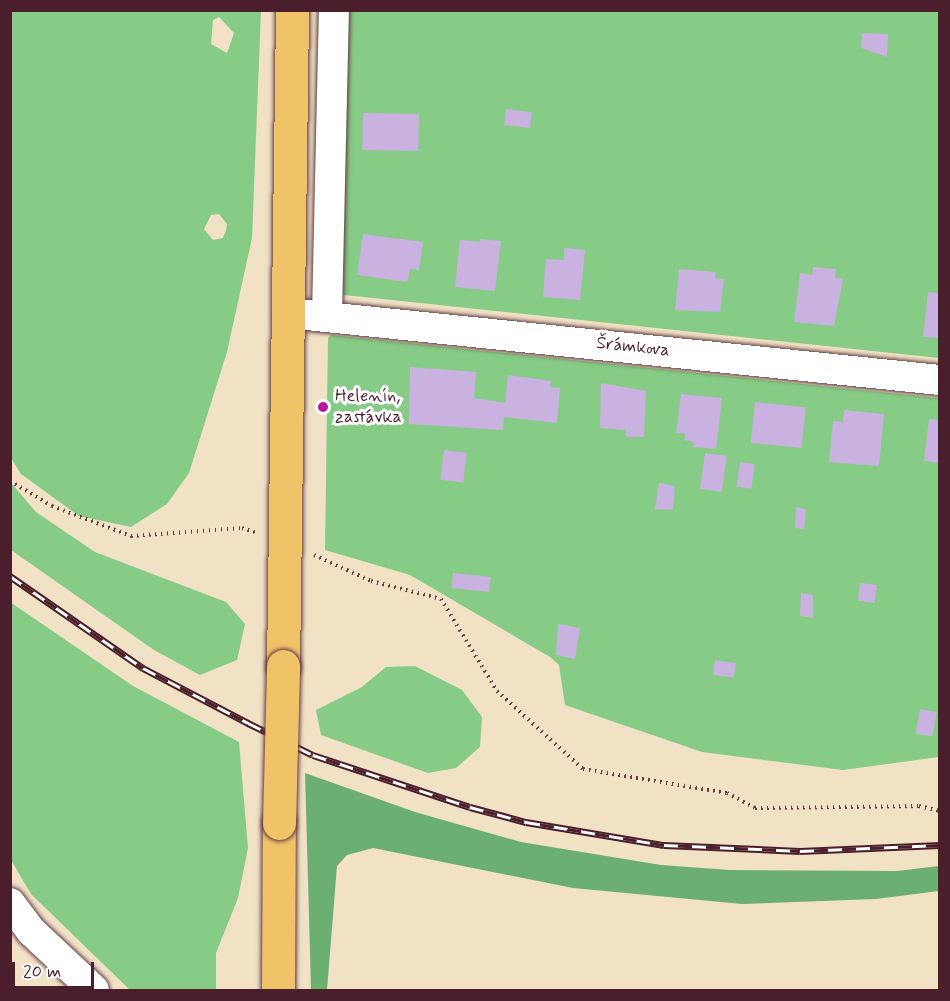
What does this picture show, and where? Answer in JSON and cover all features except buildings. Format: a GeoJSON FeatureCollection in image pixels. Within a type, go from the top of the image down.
{"type":"FeatureCollection","features":[{"type":"Feature","properties":{"kind":"main road"},"geometry":{"type":"LineString","coordinates":[[278,990],[292,10]]}},
{"type":"Feature","properties":{"kind":"street"},"geometry":{"type":"LineString","coordinates":[[327,315],[334,10]]}},
{"type":"Feature","properties":{"kind":"street","name":"Šrámkova"},"geometry":{"type":"LineString","coordinates":[[287,313],[327,315],[939,380]]}},
{"type":"Feature","properties":{"kind":"street"},"geometry":{"type":"LineString","coordinates":[[10,903],[31,931],[94,990]]}},
{"type":"Feature","properties":{"kind":"path"},"geometry":{"type":"LineString","coordinates":[[10,481],[52,506],[131,536],[242,528],[286,543],[371,581],[441,599],[497,691],[583,769],[727,793],[755,808],[919,806],[939,811]]}},
{"type":"Feature","properties":{"kind":"green space"},"geometry":{"type":"Polygon","coordinates":[[[11,10],[261,11],[252,238],[227,352],[189,473],[167,504],[131,527],[79,516],[21,474],[11,458],[11,10]],[[219,17],[213,20],[211,44],[227,53],[234,33],[219,17]],[[219,214],[211,215],[204,229],[213,240],[223,238],[226,230],[227,224],[219,214]]]}},
{"type":"Feature","properties":{"kind":"green space"},"geometry":{"type":"Polygon","coordinates":[[[343,11],[939,11],[939,358],[335,294],[343,11]]]}},
{"type":"Feature","properties":{"kind":"green space"},"geometry":{"type":"Polygon","coordinates":[[[331,335],[939,398],[939,757],[843,770],[702,752],[565,705],[559,665],[550,657],[410,575],[325,550],[328,338],[331,335]]]}},
{"type":"Feature","properties":{"kind":"green space"},"geometry":{"type":"Polygon","coordinates":[[[11,483],[36,512],[95,552],[226,602],[245,624],[237,660],[200,675],[154,650],[11,550],[11,483]]]}},
{"type":"Feature","properties":{"kind":"green space"},"geometry":{"type":"Polygon","coordinates":[[[10,602],[133,686],[239,742],[248,848],[238,898],[216,953],[216,990],[130,990],[31,894],[11,860],[10,602]]]}},
{"type":"Feature","properties":{"kind":"green space"},"geometry":{"type":"Polygon","coordinates":[[[415,666],[462,690],[482,717],[480,747],[456,768],[428,773],[321,735],[316,710],[362,687],[386,667],[415,666]]]}},
{"type":"Feature","properties":{"kind":"green space"},"geometry":{"type":"Polygon","coordinates":[[[305,773],[415,812],[521,842],[661,865],[730,870],[897,871],[939,866],[939,891],[876,899],[742,904],[573,888],[373,848],[347,855],[337,866],[327,990],[311,990],[305,773]]]}},
{"type":"Feature","properties":{"kind":"railway"},"geometry":{"type":"LineString","coordinates":[[10,576],[143,668],[248,723],[313,755],[470,807],[526,822],[664,845],[800,851],[940,845]]}},
{"type":"Feature","properties":{"kind":"place","name":"Helenín, zastávka"},"geometry":{"type":"Point","coordinates":[323,407]}}]}
